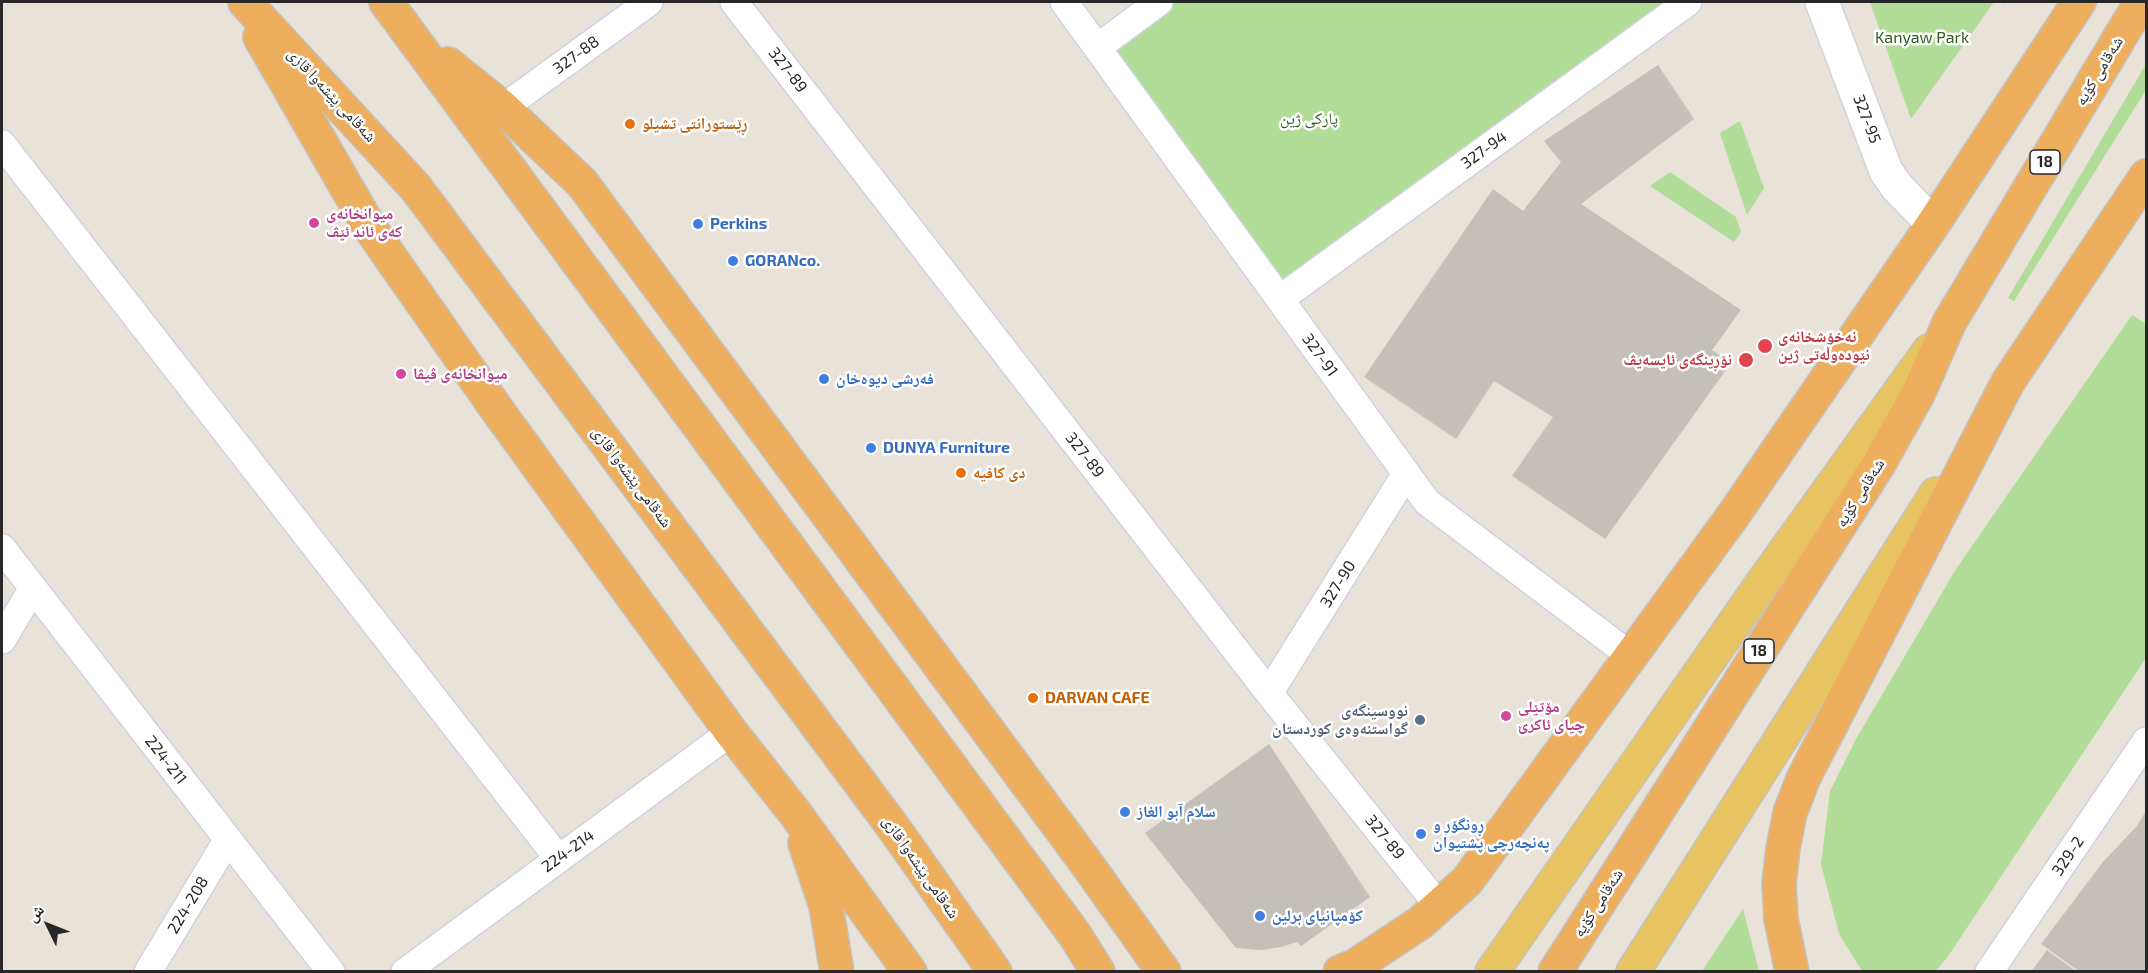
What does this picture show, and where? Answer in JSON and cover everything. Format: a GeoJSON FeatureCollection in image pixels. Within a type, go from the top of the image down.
{"type":"FeatureCollection","features":[{"type":"Feature","properties":{"kind":"highway"},"geometry":{"type":"LineString","coordinates":[[240,2],[370,228],[493,404],[731,732],[795,813],[910,972]]}},
{"type":"Feature","properties":{"kind":"highway","name":"شەقامی پێشەوا قازی"},"geometry":{"type":"LineString","coordinates":[[245,2],[416,188],[896,831],[995,972]]}},
{"type":"Feature","properties":{"kind":"highway"},"geometry":{"type":"LineString","coordinates":[[386,2],[1068,926],[1098,972]]}},
{"type":"Feature","properties":{"kind":"highway"},"geometry":{"type":"LineString","coordinates":[[1340,972],[1355,966],[1420,923],[1467,881],[1732,517],[1933,224],[2079,2]]}},
{"type":"Feature","properties":{"kind":"highway","name":"شەقامی کۆیە"},"geometry":{"type":"LineString","coordinates":[[1555,972],[1880,462],[1919,392],[1949,323],[2141,2]]}},
{"type":"Feature","properties":{"kind":"highway"},"geometry":{"type":"LineString","coordinates":[[414,38],[503,108],[582,183],[1127,918],[1164,972]]}},
{"type":"Feature","properties":{"kind":"highway"},"geometry":{"type":"LineString","coordinates":[[1792,972],[1781,919],[1779,884],[1790,813],[1803,779],[2007,382],[2146,179]]}},
{"type":"Feature","properties":{"kind":"highway"},"geometry":{"type":"LineString","coordinates":[[795,813],[826,906],[837,972]]}},
{"type":"Feature","properties":{"kind":"highway"},"geometry":{"type":"LineString","coordinates":[[1127,918],[1185,972]]}},
{"type":"Feature","properties":{"kind":"main road"},"geometry":{"type":"LineString","coordinates":[[1492,972],[1756,592],[1949,323]]}},
{"type":"Feature","properties":{"kind":"main road"},"geometry":{"type":"LineString","coordinates":[[1633,972],[2007,382]]}},
{"type":"Feature","properties":{"kind":"street","name":"327-88"},"geometry":{"type":"LineString","coordinates":[[503,108],[649,2]]}},
{"type":"Feature","properties":{"kind":"street","name":"327-89"},"geometry":{"type":"LineString","coordinates":[[734,2],[1269,693],[1439,906]]}},
{"type":"Feature","properties":{"kind":"street","name":"327-91"},"geometry":{"type":"LineString","coordinates":[[1064,2],[1427,502],[1631,656]]}},
{"type":"Feature","properties":{"kind":"street"},"geometry":{"type":"LineString","coordinates":[[1098,47],[1159,2]]}},
{"type":"Feature","properties":{"kind":"street","name":"327-94"},"geometry":{"type":"LineString","coordinates":[[1280,299],[1688,2]]}},
{"type":"Feature","properties":{"kind":"street","name":"327-95"},"geometry":{"type":"LineString","coordinates":[[1822,2],[1886,171],[1897,187],[1933,224]]}},
{"type":"Feature","properties":{"kind":"street"},"geometry":{"type":"LineString","coordinates":[[2,144],[558,858]]}},
{"type":"Feature","properties":{"kind":"street","name":"327-90"},"geometry":{"type":"LineString","coordinates":[[1269,693],[1406,474]]}},
{"type":"Feature","properties":{"kind":"street","name":"224-211"},"geometry":{"type":"LineString","coordinates":[[2,548],[331,972]]}},
{"type":"Feature","properties":{"kind":"street"},"geometry":{"type":"LineString","coordinates":[[2,640],[33,588]]}},
{"type":"Feature","properties":{"kind":"street","name":"224-214"},"geometry":{"type":"LineString","coordinates":[[405,972],[731,732]]}},
{"type":"Feature","properties":{"kind":"street","name":"329-2"},"geometry":{"type":"LineString","coordinates":[[1989,972],[2146,741]]}},
{"type":"Feature","properties":{"kind":"street","name":"224-208"},"geometry":{"type":"LineString","coordinates":[[148,972],[228,839]]}},
{"type":"Feature","properties":{"kind":"green space","name":"پارکی ژین"},"geometry":{"type":"Polygon","coordinates":[[[1176,2],[1669,2],[1282,285],[1111,50],[1176,2]]]}},
{"type":"Feature","properties":{"kind":"green space","name":"Kanyaw Park"},"geometry":{"type":"Polygon","coordinates":[[[1870,2],[1994,2],[1911,119],[1870,2]]]}},
{"type":"Feature","properties":{"kind":"green space"},"geometry":{"type":"Polygon","coordinates":[[[2146,64],[2146,90],[2014,301],[2008,298],[2146,64]]]}},
{"type":"Feature","properties":{"kind":"green space"},"geometry":{"type":"Polygon","coordinates":[[[1740,121],[1764,188],[1747,215],[1720,133],[1740,121]]]}},
{"type":"Feature","properties":{"kind":"green space"},"geometry":{"type":"Polygon","coordinates":[[[1670,172],[1736,217],[1741,232],[1734,242],[1650,186],[1670,172]]]}},
{"type":"Feature","properties":{"kind":"green space"},"geometry":{"type":"Polygon","coordinates":[[[2132,315],[2146,324],[2146,658],[1949,955],[1936,971],[1862,971],[1839,934],[1821,864],[1830,791],[1856,739],[1956,569],[2132,315]]]}},
{"type":"Feature","properties":{"kind":"green space"},"geometry":{"type":"Polygon","coordinates":[[[1743,909],[1759,971],[1702,971],[1743,909]]]}},
{"type":"Feature","properties":{"kind":"building","name":"نەخۆشخانەی نێودەوڵەتی ژین"},"geometry":{"type":"Polygon","coordinates":[[[1658,65],[1694,119],[1581,204],[1741,310],[1712,350],[1731,363],[1605,539],[1512,476],[1553,417],[1494,381],[1456,439],[1364,377],[1493,189],[1523,211],[1561,162],[1544,141],[1658,65]]]}},
{"type":"Feature","properties":{"kind":"building"},"geometry":{"type":"Polygon","coordinates":[[[1269,744],[1370,897],[1301,946],[1297,942],[1261,950],[1236,948],[1145,833],[1269,744]]]}},
{"type":"Feature","properties":{"kind":"building"},"geometry":{"type":"Polygon","coordinates":[[[2146,811],[2146,972],[2080,972],[2041,944],[2103,862],[2136,827],[2146,811]]]}},
{"type":"Feature","properties":{"kind":"building"},"geometry":{"type":"Polygon","coordinates":[[[2047,950],[2077,972],[2031,972],[2047,950]]]}},
{"type":"Feature","properties":{"kind":"place","name":"ڕێستورانتی تشیلو"},"geometry":{"type":"Point","coordinates":[630,124]}},
{"type":"Feature","properties":{"kind":"place","name":"میوانخانەی کەی ئاند ئێڤ"},"geometry":{"type":"Point","coordinates":[314,223]}},
{"type":"Feature","properties":{"kind":"place","name":"Perkins"},"geometry":{"type":"Point","coordinates":[698,224]}},
{"type":"Feature","properties":{"kind":"place","name":"GORANco."},"geometry":{"type":"Point","coordinates":[733,261]}},
{"type":"Feature","properties":{"kind":"place","name":"نەخۆشخانەی نێودەوڵەتی ژین"},"geometry":{"type":"Point","coordinates":[1765,346]}},
{"type":"Feature","properties":{"kind":"place","name":"نۆڕینگەی ئایسەیڤ"},"geometry":{"type":"Point","coordinates":[1746,360]}},
{"type":"Feature","properties":{"kind":"place","name":"میوانخانەی ڤیڤا"},"geometry":{"type":"Point","coordinates":[401,374]}},
{"type":"Feature","properties":{"kind":"place","name":"فەرشی دیوەخان"},"geometry":{"type":"Point","coordinates":[824,379]}},
{"type":"Feature","properties":{"kind":"place","name":"DUNYA Furniture"},"geometry":{"type":"Point","coordinates":[871,448]}},
{"type":"Feature","properties":{"kind":"place","name":"دى كافيه"},"geometry":{"type":"Point","coordinates":[961,473]}},
{"type":"Feature","properties":{"kind":"place","name":"DARVAN CAFE"},"geometry":{"type":"Point","coordinates":[1033,698]}},
{"type":"Feature","properties":{"kind":"place","name":"مۆتێلی چیای ئاکرێ"},"geometry":{"type":"Point","coordinates":[1506,716]}},
{"type":"Feature","properties":{"kind":"place","name":"نووسینگەی گواستنەوەی کوردستان"},"geometry":{"type":"Point","coordinates":[1420,720]}},
{"type":"Feature","properties":{"kind":"place","name":"سلام آبو الغاز"},"geometry":{"type":"Point","coordinates":[1125,812]}},
{"type":"Feature","properties":{"kind":"place","name":"ڕونگۆڕ و پەنچەرچی پشتیوان"},"geometry":{"type":"Point","coordinates":[1421,834]}},
{"type":"Feature","properties":{"kind":"place","name":"کۆمپانیای برلین"},"geometry":{"type":"Point","coordinates":[1260,916]}}]}
